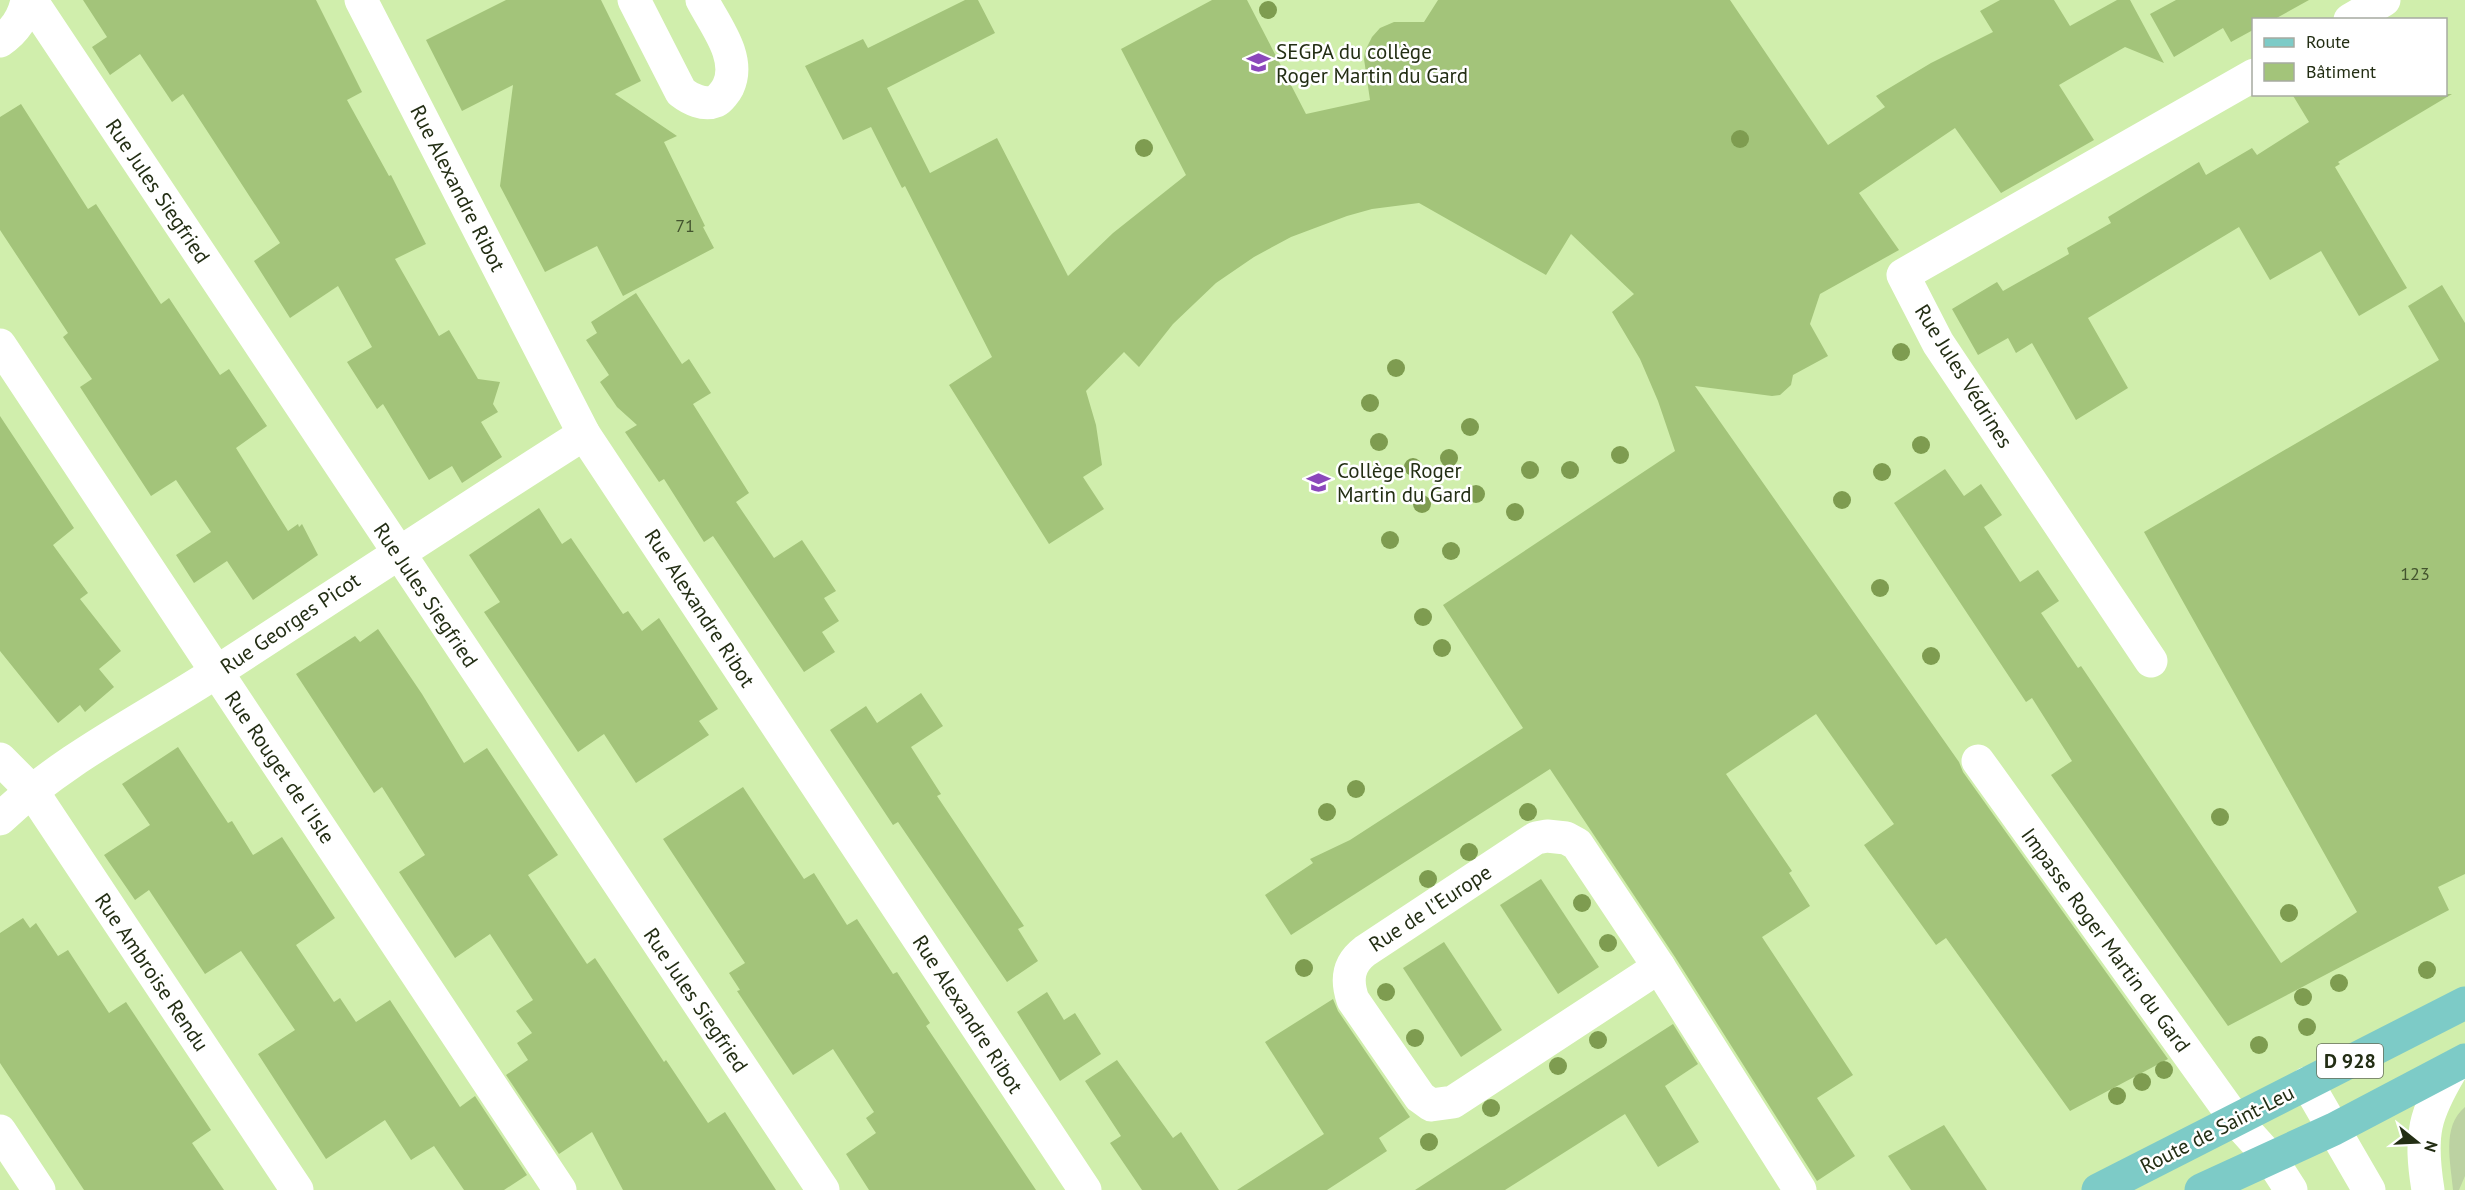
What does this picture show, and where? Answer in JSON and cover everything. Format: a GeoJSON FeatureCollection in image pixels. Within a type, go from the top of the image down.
{"type":"FeatureCollection","features":[{"type":"Feature","properties":{"kind":"main road","name":"Route de Saint-Leu"},"geometry":{"type":"LineString","coordinates":[[2098,1190],[2465,1003]]}},
{"type":"Feature","properties":{"kind":"main road","name":"D 928"},"geometry":{"type":"LineString","coordinates":[[2201,1190],[2271,1160],[2334,1129],[2459,1063]]}},
{"type":"Feature","properties":{"kind":"street"},"geometry":{"type":"LineString","coordinates":[[0,41],[16,27],[29,0]]}},
{"type":"Feature","properties":{"kind":"street","name":"Rue Jules Siegfried"},"geometry":{"type":"LineString","coordinates":[[29,0],[823,1190]]}},
{"type":"Feature","properties":{"kind":"street","name":"Rue Alexandre Ribot"},"geometry":{"type":"LineString","coordinates":[[361,0],[584,434],[1085,1190]]}},
{"type":"Feature","properties":{"kind":"street"},"geometry":{"type":"LineString","coordinates":[[634,0],[681,92],[691,100],[705,102],[716,101],[726,90],[732,79],[732,66],[730,53],[702,0]]}},
{"type":"Feature","properties":{"kind":"street"},"geometry":{"type":"LineString","coordinates":[[2353,18],[2384,0]]}},
{"type":"Feature","properties":{"kind":"street","name":"Rue Jules Védrines"},"geometry":{"type":"LineString","coordinates":[[2151,661],[1938,343],[1903,275],[2252,76]]}},
{"type":"Feature","properties":{"kind":"street","name":"Rue Rouget de l'Isle"},"geometry":{"type":"LineString","coordinates":[[0,345],[560,1190]]}},
{"type":"Feature","properties":{"kind":"street","name":"Rue Georges Picot"},"geometry":{"type":"LineString","coordinates":[[0,819],[32,791],[104,741],[217,672],[397,552],[584,434]]}},
{"type":"Feature","properties":{"kind":"street","name":"Rue Ambroise Rendu"},"geometry":{"type":"LineString","coordinates":[[0,759],[32,791],[297,1190]]}},
{"type":"Feature","properties":{"kind":"street","name":"Impasse Roger Martin du Gard"},"geometry":{"type":"LineString","coordinates":[[1978,761],[2235,1119],[2271,1160],[2291,1190]]}},
{"type":"Feature","properties":{"kind":"street","name":"Rue de l'Europe"},"geometry":{"type":"LineString","coordinates":[[1659,967],[1453,1102],[1438,1105],[1431,1105],[1420,1097],[1353,1000],[1348,981],[1353,963],[1365,951],[1536,838],[1547,836],[1566,838],[1577,844],[1659,967],[1800,1190]]}},
{"type":"Feature","properties":{"kind":"street"},"geometry":{"type":"LineString","coordinates":[[2428,1190],[2423,1156],[2424,1132],[2433,1101],[2459,1063]]}},
{"type":"Feature","properties":{"kind":"street"},"geometry":{"type":"LineString","coordinates":[[2307,1083],[2369,1190]]}},
{"type":"Feature","properties":{"kind":"street"},"geometry":{"type":"LineString","coordinates":[[0,1131],[39,1190]]}},
{"type":"Feature","properties":{"kind":"green space"},"geometry":{"type":"Polygon","coordinates":[[[2465,1107],[2465,1176],[2459,1190],[2453,1190],[2450,1135],[2458,1115],[2465,1107]]]}},
{"type":"Feature","properties":{"kind":"building"},"geometry":{"type":"Polygon","coordinates":[[[83,0],[316,0],[362,92],[347,100],[389,176],[391,175],[426,244],[395,259],[439,336],[449,330],[478,379],[500,382],[493,404],[498,412],[481,422],[502,457],[462,483],[452,466],[429,480],[383,404],[377,409],[347,362],[372,347],[338,286],[290,318],[254,261],[280,243],[183,94],[172,102],[140,54],[110,75],[92,47],[107,37],[83,0]]]}},
{"type":"Feature","properties":{"kind":"building"},"geometry":{"type":"Polygon","coordinates":[[[506,0],[601,0],[641,81],[615,94],[677,136],[664,142],[714,248],[623,296],[597,246],[545,272],[500,186],[513,85],[462,111],[426,40],[506,0]]]}},
{"type":"Feature","properties":{"kind":"building"},"geometry":{"type":"Polygon","coordinates":[[[965,0],[978,0],[995,33],[887,88],[930,173],[997,138],[1068,276],[1113,233],[1186,175],[1121,49],[1212,0],[1247,0],[1306,114],[1370,100],[1364,59],[1372,37],[1380,28],[1394,22],[1424,22],[1438,0],[1730,0],[1828,145],[1885,107],[1876,96],[1931,63],[1993,32],[1980,11],[2000,0],[2054,0],[2070,26],[2117,0],[2130,0],[2164,63],[2125,47],[2059,85],[2094,140],[2001,193],[1955,128],[1859,193],[1899,250],[1820,294],[1810,324],[1828,356],[1793,375],[1791,385],[1780,395],[1772,396],[1695,386],[1959,762],[1963,772],[2168,1059],[2070,1111],[1946,938],[1936,945],[1864,845],[1894,824],[1816,714],[1726,774],[1792,871],[1789,873],[1810,906],[1762,937],[1853,1075],[1817,1098],[1855,1156],[1817,1181],[1675,957],[1550,769],[1291,935],[1265,895],[1313,863],[1310,859],[1350,840],[1523,728],[1443,605],[1675,451],[1658,401],[1640,359],[1612,312],[1634,294],[1571,234],[1546,275],[1419,203],[1372,209],[1291,237],[1254,257],[1216,283],[1173,324],[1139,367],[1124,352],[1086,391],[1096,425],[1102,465],[1083,477],[1104,509],[1049,544],[949,385],[992,357],[905,186],[902,188],[871,127],[843,140],[805,66],[863,39],[868,48],[965,0]]]}},
{"type":"Feature","properties":{"kind":"building"},"geometry":{"type":"Polygon","coordinates":[[[2176,0],[2309,0],[2277,18],[2252,18],[2252,31],[2231,42],[2223,28],[2174,57],[2150,14],[2176,0]]]}},
{"type":"Feature","properties":{"kind":"building"},"geometry":{"type":"Polygon","coordinates":[[[2447,94],[2452,94],[2338,162],[2340,164],[2335,167],[2407,288],[2359,316],[2321,251],[2270,280],[2239,227],[2088,318],[2128,388],[2076,420],[2032,343],[2016,353],[2008,338],[1978,355],[1952,309],[1997,282],[2003,291],[2069,254],[2067,248],[2111,223],[2108,217],[2199,162],[2206,175],[2252,148],[2257,155],[2309,122],[2293,96],[2447,96],[2447,94]]]}},
{"type":"Feature","properties":{"kind":"building"},"geometry":{"type":"Polygon","coordinates":[[[21,104],[88,209],[96,204],[161,304],[169,298],[220,375],[229,369],[267,426],[236,448],[288,531],[302,524],[318,555],[253,600],[227,561],[194,583],[176,555],[211,532],[176,480],[151,496],[80,387],[92,379],[63,337],[68,333],[0,230],[0,117],[21,104]]]}},
{"type":"Feature","properties":{"kind":"building"},"geometry":{"type":"Polygon","coordinates":[[[2442,285],[2465,323],[2465,874],[2438,887],[2449,910],[2228,1026],[2051,775],[2072,761],[2032,698],[2026,702],[1894,503],[1945,469],[1964,496],[1981,484],[2002,515],[1984,527],[2020,582],[2038,570],[2059,601],[2041,613],[2078,668],[2081,666],[2281,963],[2357,912],[2144,532],[2439,360],[2408,306],[2442,285]]]}},
{"type":"Feature","properties":{"kind":"building"},"geometry":{"type":"Polygon","coordinates":[[[636,293],[682,364],[689,359],[711,393],[693,404],[749,493],[736,502],[774,558],[802,540],[836,591],[824,598],[839,621],[822,632],[835,652],[804,672],[713,536],[704,542],[664,479],[659,482],[625,432],[637,425],[617,407],[600,382],[609,375],[586,340],[597,333],[591,322],[636,293]]]}},
{"type":"Feature","properties":{"kind":"building"},"geometry":{"type":"Polygon","coordinates":[[[0,416],[74,528],[53,545],[88,593],[80,599],[121,651],[99,669],[114,687],[85,712],[80,705],[58,723],[0,651],[0,416]]]}},
{"type":"Feature","properties":{"kind":"building"},"geometry":{"type":"Polygon","coordinates":[[[539,508],[562,544],[571,538],[623,614],[628,611],[642,631],[659,618],[718,709],[699,721],[709,735],[636,783],[604,734],[578,752],[484,612],[500,602],[469,555],[539,508]]]}},
{"type":"Feature","properties":{"kind":"building"},"geometry":{"type":"Polygon","coordinates":[[[378,629],[422,694],[464,763],[487,748],[558,855],[528,875],[587,964],[595,958],[664,1062],[666,1060],[708,1123],[725,1112],[776,1190],[623,1190],[592,1132],[559,1154],[506,1075],[528,1060],[517,1043],[532,1033],[516,1011],[533,1000],[490,934],[455,958],[399,872],[425,855],[382,787],[374,793],[296,674],[355,636],[360,642],[378,629]]]}},
{"type":"Feature","properties":{"kind":"building"},"geometry":{"type":"Polygon","coordinates":[[[921,693],[943,726],[911,747],[941,794],[937,796],[1024,926],[1018,929],[1038,961],[1007,982],[898,822],[893,825],[830,730],[866,706],[877,723],[921,693]]]}},
{"type":"Feature","properties":{"kind":"building"},"geometry":{"type":"Polygon","coordinates":[[[178,747],[228,823],[232,821],[253,855],[282,837],[335,918],[296,945],[334,1002],[340,998],[356,1022],[390,1000],[460,1107],[475,1096],[527,1175],[504,1190],[464,1190],[434,1146],[411,1160],[385,1120],[326,1159],[258,1054],[295,1030],[241,951],[205,974],[149,890],[135,900],[104,855],[150,825],[122,784],[178,747]]]}},
{"type":"Feature","properties":{"kind":"building"},"geometry":{"type":"Polygon","coordinates":[[[743,787],[804,879],[814,873],[847,925],[857,919],[893,974],[897,972],[930,1023],[926,1026],[1036,1190],[869,1190],[846,1154],[876,1133],[866,1118],[874,1112],[833,1049],[793,1075],[737,991],[740,990],[729,973],[745,963],[663,839],[743,787]]]}},
{"type":"Feature","properties":{"kind":"building"},"geometry":{"type":"Polygon","coordinates":[[[1541,879],[1599,967],[1558,994],[1500,905],[1541,879]]]}},
{"type":"Feature","properties":{"kind":"building"},"geometry":{"type":"Polygon","coordinates":[[[23,918],[30,928],[36,923],[58,956],[68,950],[109,1013],[126,1002],[211,1130],[192,1143],[224,1190],[84,1190],[0,1063],[0,933],[23,918]]]}},
{"type":"Feature","properties":{"kind":"building"},"geometry":{"type":"Polygon","coordinates":[[[1444,942],[1502,1030],[1461,1057],[1403,968],[1444,942]]]}},
{"type":"Feature","properties":{"kind":"building"},"geometry":{"type":"Polygon","coordinates":[[[1047,992],[1064,1020],[1075,1013],[1101,1054],[1060,1081],[1017,1012],[1047,992]]]}},
{"type":"Feature","properties":{"kind":"building"},"geometry":{"type":"Polygon","coordinates":[[[1333,999],[1338,1011],[1410,1117],[1379,1138],[1387,1151],[1327,1190],[1237,1190],[1324,1134],[1265,1042],[1333,999]]]}},
{"type":"Feature","properties":{"kind":"building"},"geometry":{"type":"Polygon","coordinates":[[[1673,1024],[1698,1064],[1665,1086],[1699,1142],[1658,1167],[1625,1114],[1505,1190],[1415,1190],[1673,1024]]]}},
{"type":"Feature","properties":{"kind":"building"},"geometry":{"type":"Polygon","coordinates":[[[1117,1060],[1173,1138],[1181,1132],[1219,1190],[1142,1190],[1110,1143],[1121,1136],[1085,1081],[1117,1060]]]}},
{"type":"Feature","properties":{"kind":"building"},"geometry":{"type":"Polygon","coordinates":[[[1944,1125],[1987,1190],[1911,1190],[1888,1156],[1944,1125]]]}},
{"type":"Feature","properties":{"kind":"place","name":"SEGPA du collège Roger Martin du Gard"},"geometry":{"type":"Point","coordinates":[1258,63]}},
{"type":"Feature","properties":{"kind":"place","name":"Collège Roger Martin du Gard"},"geometry":{"type":"Point","coordinates":[1319,482]}}]}
